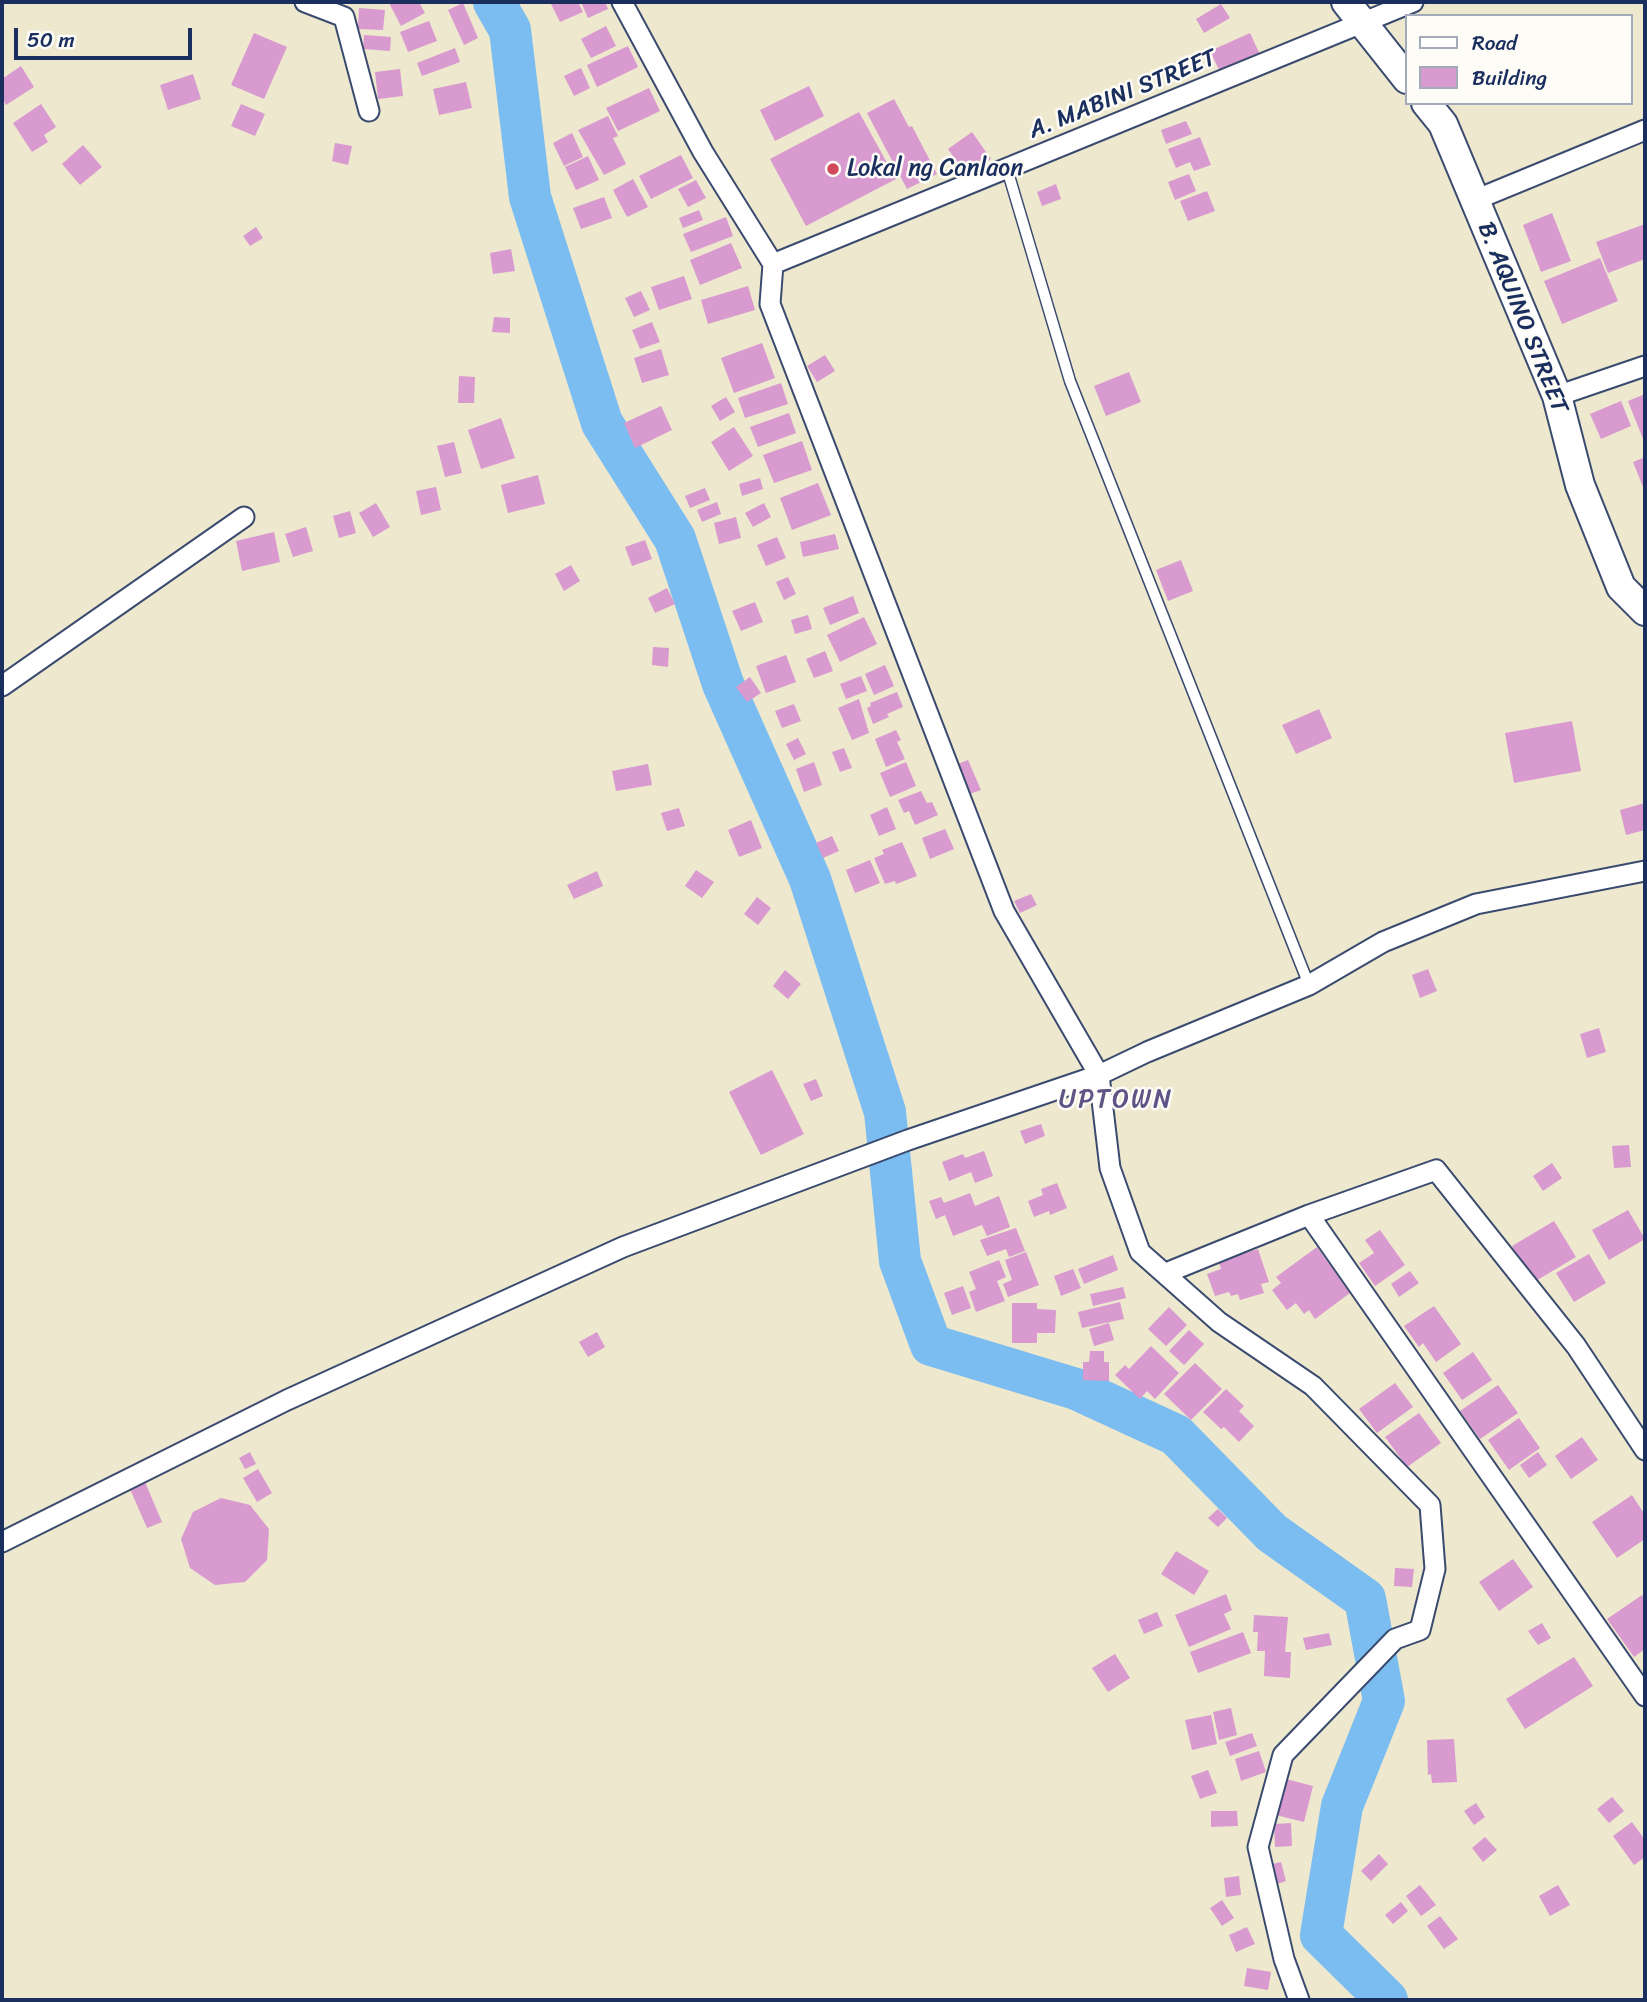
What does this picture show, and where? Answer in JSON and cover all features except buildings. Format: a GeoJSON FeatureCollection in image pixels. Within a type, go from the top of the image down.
{"type":"FeatureCollection","features":[{"type":"Feature","properties":{"kind":"street"},"geometry":{"type":"LineString","coordinates":[[306,2],[344,17],[369,111]]}},
{"type":"Feature","properties":{"kind":"street"},"geometry":{"type":"LineString","coordinates":[[622,2],[703,152],[773,264],[770,304],[1004,911],[1099,1075],[1110,1168],[1140,1252],[1219,1322],[1313,1387],[1430,1505],[1435,1569],[1420,1630],[1395,1639],[1283,1755],[1258,1847],[1284,1959],[1299,2000]]}},
{"type":"Feature","properties":{"kind":"street","name":"A. MABINI STREET"},"geometry":{"type":"LineString","coordinates":[[773,264],[1007,169],[1354,13],[1413,2]]}},
{"type":"Feature","properties":{"kind":"street"},"geometry":{"type":"LineString","coordinates":[[1354,13],[1406,78]]}},
{"type":"Feature","properties":{"kind":"street","name":"B. AQUINO STREET"},"geometry":{"type":"LineString","coordinates":[[1428,105],[1443,124],[1557,396],[1580,485],[1621,587],[1645,611]]}},
{"type":"Feature","properties":{"kind":"street"},"geometry":{"type":"LineString","coordinates":[[1475,200],[1645,130]]}},
{"type":"Feature","properties":{"kind":"street"},"geometry":{"type":"LineString","coordinates":[[1557,396],[1645,366]]}},
{"type":"Feature","properties":{"kind":"street"},"geometry":{"type":"LineString","coordinates":[[2,686],[244,517]]}},
{"type":"Feature","properties":{"kind":"street"},"geometry":{"type":"LineString","coordinates":[[2,1542],[287,1400],[623,1247],[908,1140],[1099,1075],[1147,1052],[1309,985],[1383,942],[1476,904],[1645,871]]}},
{"type":"Feature","properties":{"kind":"street"},"geometry":{"type":"LineString","coordinates":[[1166,1273],[1309,1215],[1436,1170],[1576,1346],[1645,1450]]}},
{"type":"Feature","properties":{"kind":"street"},"geometry":{"type":"LineString","coordinates":[[1309,1215],[1645,1696]]}},
{"type":"Feature","properties":{"kind":"lane"},"geometry":{"type":"LineString","coordinates":[[1007,169],[1070,382],[1309,985]]}},
{"type":"Feature","properties":{"kind":"waterway"},"geometry":{"type":"LineString","coordinates":[[494,2],[510,30],[530,197],[602,423],[675,539],[723,684],[810,879],[885,1112],[900,1261],[931,1345],[1076,1389],[1176,1435],[1272,1533],[1365,1599],[1384,1701],[1342,1806],[1321,1935],[1387,2000]]}},
{"type":"Feature","properties":{"kind":"place","name":"Lokal ng Canlaon"},"geometry":{"type":"Point","coordinates":[833,169]}},
{"type":"Feature","properties":{"kind":"district","name":"UPTOWN"},"geometry":{"type":"Point","coordinates":[1116,1100]}}]}
